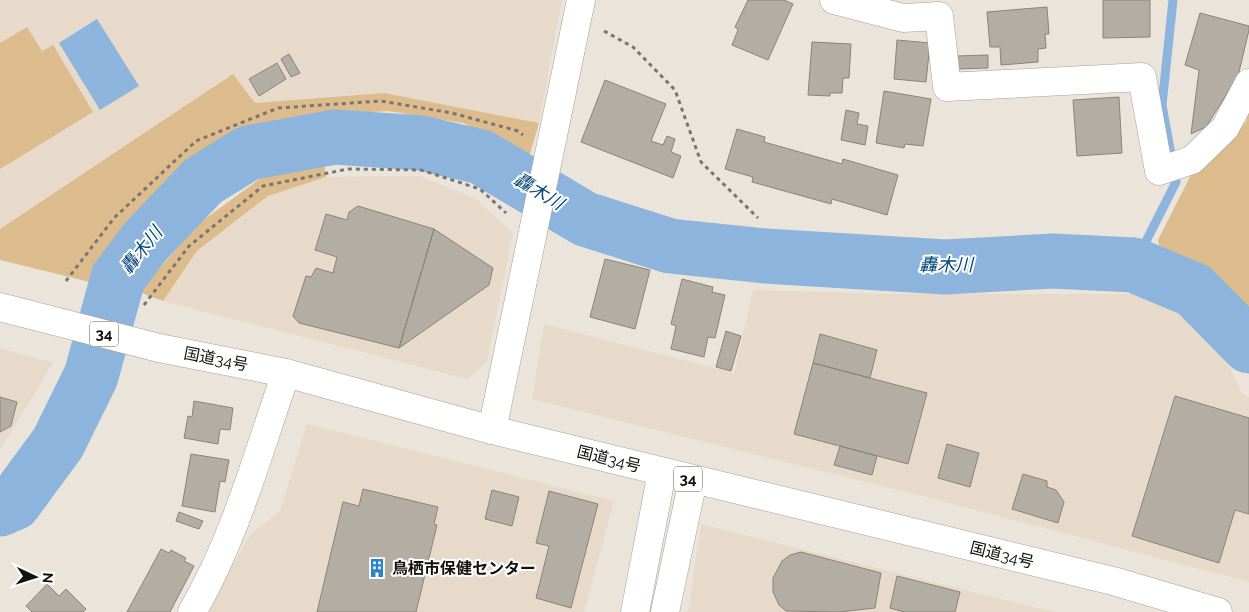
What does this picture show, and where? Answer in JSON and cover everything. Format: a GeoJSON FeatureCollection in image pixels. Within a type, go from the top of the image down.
{"type":"FeatureCollection","features":[{"type":"Feature","properties":{"kind":"main road"},"geometry":{"type":"LineString","coordinates":[[834,0],[903,18],[939,16],[947,87],[1142,77],[1159,171],[1192,160],[1225,128],[1249,83]]}},
{"type":"Feature","properties":{"kind":"main road"},"geometry":{"type":"LineString","coordinates":[[492,430],[550,158],[579,8]]}},
{"type":"Feature","properties":{"kind":"main road","name":"国道34号"},"geometry":{"type":"LineString","coordinates":[[0,307],[159,348],[286,373],[492,430],[1113,581],[1218,612]]}},
{"type":"Feature","properties":{"kind":"main road"},"geometry":{"type":"LineString","coordinates":[[192,612],[208,585],[240,506],[286,373]]}},
{"type":"Feature","properties":{"kind":"main road"},"geometry":{"type":"LineString","coordinates":[[635,612],[662,472]]}},
{"type":"Feature","properties":{"kind":"main road"},"geometry":{"type":"LineString","coordinates":[[665,612],[693,480]]}},
{"type":"Feature","properties":{"kind":"path"},"geometry":{"type":"LineString","coordinates":[[579,8],[632,47],[675,90],[701,162],[758,218]]}},
{"type":"Feature","properties":{"kind":"path"},"geometry":{"type":"LineString","coordinates":[[66,281],[114,218],[196,142],[278,108],[381,101],[452,113],[518,131],[550,158]]}},
{"type":"Feature","properties":{"kind":"path"},"geometry":{"type":"LineString","coordinates":[[144,305],[189,246],[263,186],[348,169],[422,170],[480,189],[515,222],[534,235]]}},
{"type":"Feature","properties":{"kind":"shaded area"},"geometry":{"type":"Polygon","coordinates":[[[0,0],[562,0],[539,123],[384,93],[255,103],[233,74],[0,229],[0,0]]]}},
{"type":"Feature","properties":{"kind":"shaded area"},"geometry":{"type":"Polygon","coordinates":[[[27,27],[42,51],[53,45],[93,112],[0,169],[0,43],[27,27]]]}},
{"type":"Feature","properties":{"kind":"shaded area"},"geometry":{"type":"Polygon","coordinates":[[[233,74],[255,103],[384,93],[539,123],[530,154],[463,123],[388,111],[295,117],[204,152],[135,220],[90,282],[0,260],[0,229],[233,74]]]}},
{"type":"Feature","properties":{"kind":"shaded area"},"geometry":{"type":"Polygon","coordinates":[[[1249,110],[1249,318],[1210,281],[1163,264],[1158,240],[1194,169],[1246,122],[1249,110]]]}},
{"type":"Feature","properties":{"kind":"shaded area"},"geometry":{"type":"Polygon","coordinates":[[[324,162],[326,177],[268,196],[197,251],[163,301],[139,292],[198,224],[261,178],[324,162]]]}},
{"type":"Feature","properties":{"kind":"shaded area"},"geometry":{"type":"Polygon","coordinates":[[[420,176],[476,199],[513,233],[487,362],[467,379],[163,301],[197,252],[268,196],[326,177],[420,176]]]}},
{"type":"Feature","properties":{"kind":"shaded area"},"geometry":{"type":"Polygon","coordinates":[[[753,290],[893,294],[1132,294],[1169,302],[1213,334],[1243,395],[1249,397],[1249,582],[922,496],[532,399],[544,324],[734,373],[753,290]]]}},
{"type":"Feature","properties":{"kind":"shaded area"},"geometry":{"type":"Polygon","coordinates":[[[0,348],[53,363],[0,450],[0,348]]]}},
{"type":"Feature","properties":{"kind":"shaded area"},"geometry":{"type":"Polygon","coordinates":[[[307,424],[614,501],[584,612],[206,612],[250,535],[280,511],[307,424]]]}},
{"type":"Feature","properties":{"kind":"shaded area"},"geometry":{"type":"Polygon","coordinates":[[[701,524],[1054,612],[688,612],[701,524]]]}},
{"type":"Feature","properties":{"kind":"water"},"geometry":{"type":"Polygon","coordinates":[[[97,19],[139,86],[100,110],[59,43],[97,19]]]}},
{"type":"Feature","properties":{"kind":"building"},"geometry":{"type":"Polygon","coordinates":[[[748,0],[784,0],[793,4],[768,60],[732,45],[738,30],[735,27],[748,0]]]}},
{"type":"Feature","properties":{"kind":"building"},"geometry":{"type":"Polygon","coordinates":[[[1103,0],[1150,0],[1150,37],[1103,38],[1103,0]]]}},
{"type":"Feature","properties":{"kind":"building"},"geometry":{"type":"Polygon","coordinates":[[[1047,7],[1049,34],[1045,34],[1046,48],[1038,49],[1038,62],[1001,65],[1000,47],[990,47],[987,12],[1047,7]]]}},
{"type":"Feature","properties":{"kind":"building"},"geometry":{"type":"Polygon","coordinates":[[[1200,13],[1249,26],[1249,30],[1238,76],[1206,127],[1191,134],[1199,70],[1185,65],[1200,13]]]}},
{"type":"Feature","properties":{"kind":"building"},"geometry":{"type":"Polygon","coordinates":[[[897,40],[930,43],[926,82],[894,79],[897,40]]]}},
{"type":"Feature","properties":{"kind":"building"},"geometry":{"type":"Polygon","coordinates":[[[812,42],[851,44],[849,78],[843,78],[842,93],[830,93],[830,96],[808,95],[812,42]]]}},
{"type":"Feature","properties":{"kind":"building"},"geometry":{"type":"Polygon","coordinates":[[[289,54],[300,73],[291,77],[281,59],[289,54]]]}},
{"type":"Feature","properties":{"kind":"building"},"geometry":{"type":"Polygon","coordinates":[[[988,55],[988,68],[957,69],[957,56],[988,55]]]}},
{"type":"Feature","properties":{"kind":"building"},"geometry":{"type":"Polygon","coordinates":[[[277,63],[286,79],[259,96],[249,79],[277,63]]]}},
{"type":"Feature","properties":{"kind":"building"},"geometry":{"type":"Polygon","coordinates":[[[605,80],[666,104],[651,141],[663,145],[667,136],[675,139],[671,152],[681,156],[673,178],[581,142],[605,80]]]}},
{"type":"Feature","properties":{"kind":"building"},"geometry":{"type":"Polygon","coordinates":[[[884,91],[931,99],[923,146],[905,144],[904,148],[876,143],[884,91]]]}},
{"type":"Feature","properties":{"kind":"building"},"geometry":{"type":"Polygon","coordinates":[[[1119,97],[1122,153],[1077,156],[1073,100],[1119,97]]]}},
{"type":"Feature","properties":{"kind":"building"},"geometry":{"type":"Polygon","coordinates":[[[846,110],[859,113],[857,124],[868,126],[865,145],[841,140],[846,110]]]}},
{"type":"Feature","properties":{"kind":"building"},"geometry":{"type":"Polygon","coordinates":[[[737,129],[765,137],[764,142],[842,164],[843,159],[898,175],[887,215],[832,199],[831,204],[752,182],[753,177],[725,169],[737,129]]]}},
{"type":"Feature","properties":{"kind":"building"},"geometry":{"type":"Polygon","coordinates":[[[358,206],[434,229],[399,348],[299,323],[293,316],[306,276],[311,277],[316,268],[333,273],[337,257],[315,250],[326,214],[347,220],[349,212],[358,206]]]}},
{"type":"Feature","properties":{"kind":"building"},"geometry":{"type":"Polygon","coordinates":[[[434,229],[493,268],[489,285],[399,348],[434,229]]]}},
{"type":"Feature","properties":{"kind":"building"},"geometry":{"type":"Polygon","coordinates":[[[605,259],[650,270],[635,329],[590,317],[605,259]]]}},
{"type":"Feature","properties":{"kind":"building"},"geometry":{"type":"Polygon","coordinates":[[[682,279],[713,287],[712,292],[725,295],[715,338],[708,337],[704,357],[671,349],[676,326],[671,324],[682,279]]]}},
{"type":"Feature","properties":{"kind":"building"},"geometry":{"type":"Polygon","coordinates":[[[726,331],[741,336],[731,371],[716,367],[726,331]]]}},
{"type":"Feature","properties":{"kind":"building"},"geometry":{"type":"Polygon","coordinates":[[[820,334],[877,350],[870,378],[813,363],[820,334]]]}},
{"type":"Feature","properties":{"kind":"building"},"geometry":{"type":"Polygon","coordinates":[[[813,363],[927,393],[908,464],[794,434],[813,363]]]}},
{"type":"Feature","properties":{"kind":"building"},"geometry":{"type":"Polygon","coordinates":[[[1175,396],[1249,418],[1249,514],[1235,510],[1219,563],[1132,536],[1175,396]]]}},
{"type":"Feature","properties":{"kind":"building"},"geometry":{"type":"Polygon","coordinates":[[[0,397],[17,402],[11,426],[0,432],[0,397]]]}},
{"type":"Feature","properties":{"kind":"building"},"geometry":{"type":"Polygon","coordinates":[[[194,401],[233,408],[230,430],[220,429],[218,444],[184,438],[188,416],[192,417],[194,401]]]}},
{"type":"Feature","properties":{"kind":"building"},"geometry":{"type":"Polygon","coordinates":[[[947,444],[979,453],[970,487],[938,478],[947,444]]]}},
{"type":"Feature","properties":{"kind":"building"},"geometry":{"type":"Polygon","coordinates":[[[840,446],[877,456],[872,475],[834,465],[840,446]]]}},
{"type":"Feature","properties":{"kind":"building"},"geometry":{"type":"Polygon","coordinates":[[[191,454],[229,460],[225,482],[220,481],[215,512],[182,506],[191,454]]]}},
{"type":"Feature","properties":{"kind":"building"},"geometry":{"type":"Polygon","coordinates":[[[1023,474],[1047,481],[1047,487],[1056,490],[1064,502],[1058,523],[1012,509],[1023,474]]]}},
{"type":"Feature","properties":{"kind":"building","name":"鳥栖市保健センター"},"geometry":{"type":"Polygon","coordinates":[[[363,489],[438,507],[434,524],[437,525],[416,612],[317,612],[343,502],[359,506],[363,489]]]}},
{"type":"Feature","properties":{"kind":"building"},"geometry":{"type":"Polygon","coordinates":[[[492,490],[519,497],[512,526],[485,519],[492,490]]]}},
{"type":"Feature","properties":{"kind":"building"},"geometry":{"type":"Polygon","coordinates":[[[549,491],[598,504],[571,608],[536,598],[549,546],[536,543],[549,491]]]}},
{"type":"Feature","properties":{"kind":"building"},"geometry":{"type":"Polygon","coordinates":[[[179,512],[203,521],[199,529],[176,521],[179,512]]]}},
{"type":"Feature","properties":{"kind":"building"},"geometry":{"type":"Polygon","coordinates":[[[161,549],[169,553],[171,550],[186,558],[184,561],[194,566],[170,612],[127,612],[161,549]]]}},
{"type":"Feature","properties":{"kind":"building"},"geometry":{"type":"Polygon","coordinates":[[[801,552],[881,573],[875,608],[839,612],[786,611],[779,605],[773,592],[773,578],[782,561],[790,555],[801,552]]]}},
{"type":"Feature","properties":{"kind":"building"},"geometry":{"type":"Polygon","coordinates":[[[897,576],[960,592],[955,612],[904,612],[890,608],[897,576]]]}},
{"type":"Feature","properties":{"kind":"building"},"geometry":{"type":"Polygon","coordinates":[[[47,584],[59,596],[66,589],[86,609],[83,612],[32,612],[26,606],[47,584]]]}},
{"type":"Feature","properties":{"kind":"waterway"},"geometry":{"type":"LineString","coordinates":[[1134,265],[1176,182],[1162,105],[1173,0]]}},
{"type":"Feature","properties":{"kind":"waterway","name":"轟木川"},"geometry":{"type":"LineString","coordinates":[[0,509],[14,503],[58,443],[91,376],[118,278],[145,242],[203,181],[248,153],[335,137],[421,143],[481,157],[585,219],[670,246],[765,256],[945,267],[1053,261],[1134,265],[1194,290],[1249,346]]}},
{"type":"Feature","properties":{"kind":"place","name":"鳥栖市保健センター"},"geometry":{"type":"Point","coordinates":[377,568]}}]}
